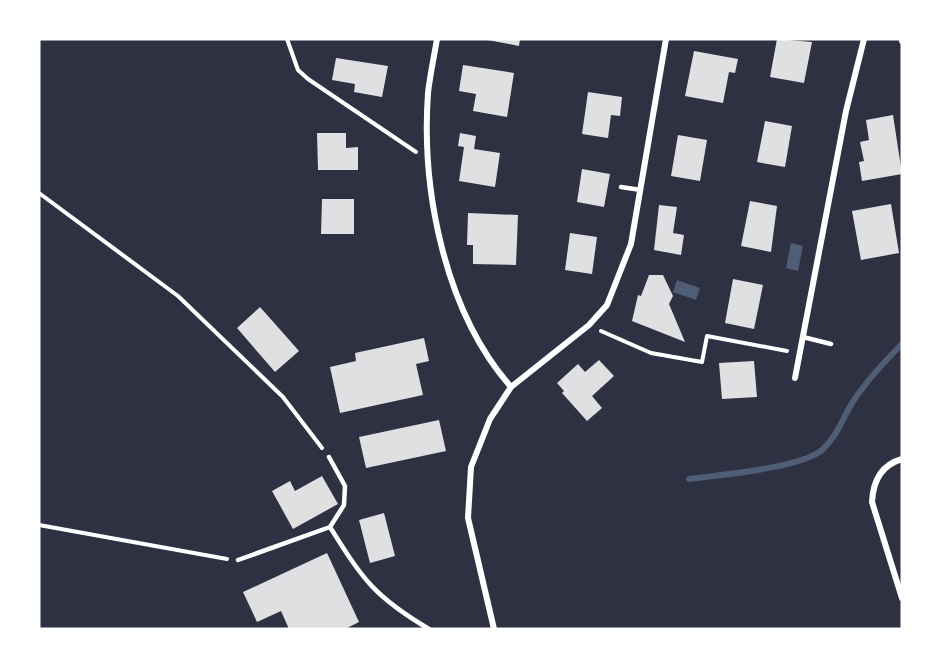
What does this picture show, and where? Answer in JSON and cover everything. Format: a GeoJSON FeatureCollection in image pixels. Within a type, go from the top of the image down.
{"type":"FeatureCollection","features":[{"type":"Feature","properties":{"kind":"street"},"geometry":{"type":"LineString","coordinates":[[437,39],[428,93],[428,137],[429,165],[438,233],[471,330],[490,362],[511,387]]}},
{"type":"Feature","properties":{"kind":"street"},"geometry":{"type":"LineString","coordinates":[[494,629],[468,518],[468,480],[482,437],[511,387],[589,325],[607,305],[631,244],[666,39]]}},
{"type":"Feature","properties":{"kind":"street"},"geometry":{"type":"LineString","coordinates":[[795,378],[846,111],[864,39]]}},
{"type":"Feature","properties":{"kind":"street"},"geometry":{"type":"LineString","coordinates":[[902,459],[882,470],[872,491],[872,502],[902,598]]}},
{"type":"Feature","properties":{"kind":"lane"},"geometry":{"type":"LineString","coordinates":[[621,187],[641,190]]}},
{"type":"Feature","properties":{"kind":"lane"},"geometry":{"type":"LineString","coordinates":[[803,337],[831,344]]}},
{"type":"Feature","properties":{"kind":"lane"},"geometry":{"type":"LineString","coordinates":[[238,560],[330,527],[344,505],[345,486],[329,457]]}},
{"type":"Feature","properties":{"kind":"lane"},"geometry":{"type":"LineString","coordinates":[[330,527],[373,590],[398,611],[429,629]]}},
{"type":"Feature","properties":{"kind":"path"},"geometry":{"type":"LineString","coordinates":[[287,39],[298,70],[308,79],[417,153]]}},
{"type":"Feature","properties":{"kind":"path"},"geometry":{"type":"LineString","coordinates":[[39,193],[178,296],[283,397],[329,457]]}},
{"type":"Feature","properties":{"kind":"path"},"geometry":{"type":"LineString","coordinates":[[615,337],[651,352],[702,362],[707,336],[776,349]]}},
{"type":"Feature","properties":{"kind":"path"},"geometry":{"type":"LineString","coordinates":[[39,525],[218,559],[238,560]]}},
{"type":"Feature","properties":{"kind":"water"},"geometry":{"type":"Polygon","coordinates":[[[791,243],[803,246],[798,271],[786,268],[791,243]]]}},
{"type":"Feature","properties":{"kind":"water"},"geometry":{"type":"Polygon","coordinates":[[[677,280],[700,288],[696,300],[673,292],[677,280]]]}},
{"type":"Feature","properties":{"kind":"building"},"geometry":{"type":"Polygon","coordinates":[[[483,39],[520,39],[519,46],[483,39]]]}},
{"type":"Feature","properties":{"kind":"building"},"geometry":{"type":"Polygon","coordinates":[[[777,39],[812,42],[804,83],[770,77],[777,39]]]}},
{"type":"Feature","properties":{"kind":"building"},"geometry":{"type":"Polygon","coordinates":[[[694,51],[738,59],[735,73],[729,72],[723,103],[685,96],[694,51]]]}},
{"type":"Feature","properties":{"kind":"building"},"geometry":{"type":"Polygon","coordinates":[[[336,58],[388,66],[382,97],[354,92],[355,84],[332,80],[336,58]]]}},
{"type":"Feature","properties":{"kind":"building"},"geometry":{"type":"Polygon","coordinates":[[[463,65],[514,73],[507,117],[473,111],[476,94],[459,91],[463,65]]]}},
{"type":"Feature","properties":{"kind":"building"},"geometry":{"type":"Polygon","coordinates":[[[588,92],[622,97],[620,116],[611,115],[608,138],[582,134],[588,92]]]}},
{"type":"Feature","properties":{"kind":"building"},"geometry":{"type":"Polygon","coordinates":[[[893,115],[902,174],[862,181],[859,162],[864,161],[860,142],[869,140],[866,120],[893,115]]]}},
{"type":"Feature","properties":{"kind":"building"},"geometry":{"type":"Polygon","coordinates":[[[765,121],[792,126],[785,167],[757,162],[765,121]]]}},
{"type":"Feature","properties":{"kind":"building"},"geometry":{"type":"Polygon","coordinates":[[[317,133],[346,133],[346,148],[358,147],[358,170],[318,170],[317,133]]]}},
{"type":"Feature","properties":{"kind":"building"},"geometry":{"type":"Polygon","coordinates":[[[460,133],[476,136],[474,149],[500,153],[495,187],[459,181],[464,147],[458,146],[460,133]]]}},
{"type":"Feature","properties":{"kind":"building"},"geometry":{"type":"Polygon","coordinates":[[[678,135],[707,140],[700,181],[671,176],[678,135]]]}},
{"type":"Feature","properties":{"kind":"building"},"geometry":{"type":"Polygon","coordinates":[[[582,169],[610,174],[604,207],[577,202],[582,169]]]}},
{"type":"Feature","properties":{"kind":"building"},"geometry":{"type":"Polygon","coordinates":[[[322,199],[354,199],[354,234],[321,234],[322,199]]]}},
{"type":"Feature","properties":{"kind":"building"},"geometry":{"type":"Polygon","coordinates":[[[750,201],[777,206],[771,252],[741,246],[750,201]]]}},
{"type":"Feature","properties":{"kind":"building"},"geometry":{"type":"Polygon","coordinates":[[[891,204],[899,253],[861,260],[852,211],[891,204]]]}},
{"type":"Feature","properties":{"kind":"building"},"geometry":{"type":"Polygon","coordinates":[[[659,205],[677,207],[673,233],[684,235],[681,255],[654,250],[659,205]]]}},
{"type":"Feature","properties":{"kind":"building"},"geometry":{"type":"Polygon","coordinates":[[[468,213],[518,215],[516,265],[473,264],[473,245],[467,245],[468,213]]]}},
{"type":"Feature","properties":{"kind":"building"},"geometry":{"type":"Polygon","coordinates":[[[570,233],[597,237],[592,274],[565,270],[570,233]]]}},
{"type":"Feature","properties":{"kind":"building"},"geometry":{"type":"Polygon","coordinates":[[[649,275],[663,275],[673,296],[669,304],[685,342],[632,321],[638,295],[641,296],[649,275]]]}},
{"type":"Feature","properties":{"kind":"building"},"geometry":{"type":"Polygon","coordinates":[[[733,279],[763,285],[754,329],[725,323],[733,279]]]}},
{"type":"Feature","properties":{"kind":"building"},"geometry":{"type":"Polygon","coordinates":[[[260,307],[299,351],[275,372],[237,328],[260,307]]]}},
{"type":"Feature","properties":{"kind":"building"},"geometry":{"type":"Polygon","coordinates":[[[424,338],[429,361],[416,364],[423,395],[340,413],[330,367],[356,361],[355,353],[424,338]]]}},
{"type":"Feature","properties":{"kind":"building"},"geometry":{"type":"Polygon","coordinates":[[[599,360],[614,376],[592,396],[602,408],[587,421],[562,393],[564,391],[557,383],[578,364],[585,372],[599,360]]]}},
{"type":"Feature","properties":{"kind":"building"},"geometry":{"type":"Polygon","coordinates":[[[754,361],[757,397],[722,399],[719,363],[754,361]]]}},
{"type":"Feature","properties":{"kind":"building"},"geometry":{"type":"Polygon","coordinates":[[[439,420],[446,451],[366,468],[359,437],[439,420]]]}},
{"type":"Feature","properties":{"kind":"building"},"geometry":{"type":"Polygon","coordinates":[[[322,476],[338,504],[293,529],[272,491],[290,481],[295,491],[322,476]]]}},
{"type":"Feature","properties":{"kind":"building"},"geometry":{"type":"Polygon","coordinates":[[[384,513],[395,556],[370,563],[359,520],[384,513]]]}},
{"type":"Feature","properties":{"kind":"building"},"geometry":{"type":"Polygon","coordinates":[[[327,553],[359,622],[345,629],[289,629],[281,611],[257,622],[243,592],[327,553]]]}},
{"type":"Feature","properties":{"kind":"waterway"},"geometry":{"type":"LineString","coordinates":[[689,479],[779,466],[797,462],[822,450],[832,439],[850,406],[865,385],[902,344]]}}]}
